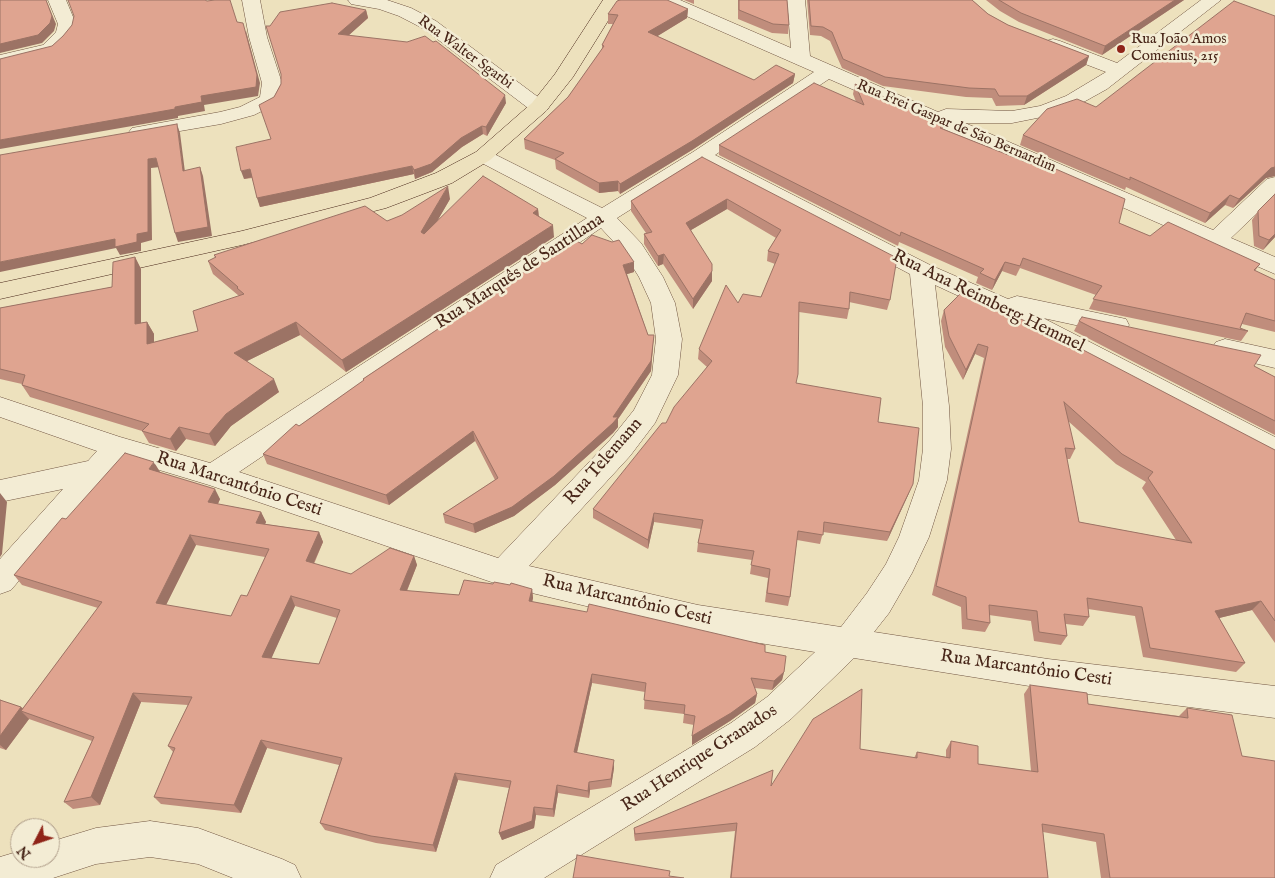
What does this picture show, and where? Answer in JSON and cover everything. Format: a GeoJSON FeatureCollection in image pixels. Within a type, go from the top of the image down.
{"type":"FeatureCollection","features":[{"type":"Feature","properties":{"kind":"main road"},"geometry":{"type":"LineString","coordinates":[[0,291],[242,238],[378,203],[444,178],[483,156],[539,107],[563,77],[612,0]]}},
{"type":"Feature","properties":{"kind":"street"},"geometry":{"type":"LineString","coordinates":[[0,60],[49,49],[60,39],[65,32],[67,24],[57,0]]}},
{"type":"Feature","properties":{"kind":"street"},"geometry":{"type":"LineString","coordinates":[[118,136],[221,118],[247,111],[269,100],[272,83],[258,37],[252,0]]}},
{"type":"Feature","properties":{"kind":"street","name":"Rua Walter Sgarbi"},"geometry":{"type":"LineString","coordinates":[[357,0],[382,4],[405,12],[430,25],[539,107]]}},
{"type":"Feature","properties":{"kind":"street","name":"Rua Frei Gaspar de São Bernardim"},"geometry":{"type":"LineString","coordinates":[[665,0],[1275,266]]}},
{"type":"Feature","properties":{"kind":"street"},"geometry":{"type":"LineString","coordinates":[[796,0],[801,60]]}},
{"type":"Feature","properties":{"kind":"street"},"geometry":{"type":"LineString","coordinates":[[925,113],[965,118],[1012,117],[1045,111],[1073,100],[1100,85],[1212,0]]}},
{"type":"Feature","properties":{"kind":"street"},"geometry":{"type":"LineString","coordinates":[[1035,37],[1119,70]]}},
{"type":"Feature","properties":{"kind":"street","name":"Rua Marquês de Santillana"},"geometry":{"type":"LineString","coordinates":[[213,475],[603,217],[700,156],[828,71]]}},
{"type":"Feature","properties":{"kind":"street","name":"Rua Telemann"},"geometry":{"type":"LineString","coordinates":[[483,156],[603,217],[633,248],[651,277],[663,303],[669,339],[665,374],[645,416],[620,448],[503,573]]}},
{"type":"Feature","properties":{"kind":"street","name":"Rua Ana Reimberg Hemmel"},"geometry":{"type":"LineString","coordinates":[[700,156],[922,270],[985,298],[1275,450]]}},
{"type":"Feature","properties":{"kind":"street"},"geometry":{"type":"LineString","coordinates":[[1216,240],[1275,184]]}},
{"type":"Feature","properties":{"kind":"street","name":"Rua Henrique Granados"},"geometry":{"type":"LineString","coordinates":[[509,878],[742,735],[779,708],[849,641],[878,603],[897,573],[914,537],[933,480],[937,449],[936,406],[923,296],[922,270]]}},
{"type":"Feature","properties":{"kind":"street"},"geometry":{"type":"LineString","coordinates":[[985,298],[1140,330]]}},
{"type":"Feature","properties":{"kind":"street"},"geometry":{"type":"LineString","coordinates":[[1207,344],[1275,358]]}},
{"type":"Feature","properties":{"kind":"street","name":"Rua Marcantônio Cesti"},"geometry":{"type":"LineString","coordinates":[[0,407],[117,447],[213,475],[503,573],[698,619],[849,641],[1048,674],[1275,702]]}},
{"type":"Feature","properties":{"kind":"street"},"geometry":{"type":"LineString","coordinates":[[0,581],[117,447]]}},
{"type":"Feature","properties":{"kind":"street"},"geometry":{"type":"LineString","coordinates":[[0,490],[95,472]]}},
{"type":"Feature","properties":{"kind":"street"},"geometry":{"type":"LineString","coordinates":[[0,876],[96,846],[150,839],[198,846],[280,878]]}},
{"type":"Feature","properties":{"kind":"building"},"geometry":{"type":"Polygon","coordinates":[[[0,0],[46,0],[52,16],[50,23],[38,35],[0,44],[0,0]]]}},
{"type":"Feature","properties":{"kind":"building"},"geometry":{"type":"Polygon","coordinates":[[[68,0],[230,0],[237,22],[243,23],[257,75],[256,87],[201,96],[202,102],[175,107],[175,109],[0,140],[0,59],[52,46],[72,25],[74,16],[68,0]]]}},
{"type":"Feature","properties":{"kind":"building"},"geometry":{"type":"Polygon","coordinates":[[[667,0],[688,9],[648,32],[754,80],[776,65],[795,74],[692,141],[620,184],[618,181],[599,183],[555,159],[564,153],[524,139],[568,97],[604,46],[602,45],[618,15],[608,14],[617,1],[667,0]]]}},
{"type":"Feature","properties":{"kind":"building"},"geometry":{"type":"Polygon","coordinates":[[[739,0],[787,0],[789,25],[773,24],[739,10],[739,0]]]}},
{"type":"Feature","properties":{"kind":"building"},"geometry":{"type":"Polygon","coordinates":[[[809,0],[972,0],[988,14],[1008,25],[1089,56],[1027,96],[999,96],[995,89],[969,88],[885,77],[843,59],[832,32],[823,27],[811,26],[809,0]]]}},
{"type":"Feature","properties":{"kind":"building"},"geometry":{"type":"Polygon","coordinates":[[[999,0],[1175,0],[1105,46],[1021,13],[999,0]]]}},
{"type":"Feature","properties":{"kind":"building"},"geometry":{"type":"Polygon","coordinates":[[[1234,1],[1275,16],[1275,167],[1271,168],[1239,199],[1230,195],[1210,213],[1130,177],[1130,180],[1023,135],[1047,109],[1077,99],[1096,107],[1234,1]]]}},
{"type":"Feature","properties":{"kind":"building"},"geometry":{"type":"Polygon","coordinates":[[[332,3],[366,10],[338,34],[407,42],[425,36],[433,42],[436,41],[505,95],[486,127],[482,126],[461,138],[431,164],[414,170],[412,166],[257,198],[250,169],[241,171],[236,147],[271,139],[259,105],[274,97],[281,84],[281,74],[266,26],[270,26],[280,12],[332,3]]]}},
{"type":"Feature","properties":{"kind":"building"},"geometry":{"type":"Polygon","coordinates":[[[814,83],[864,105],[855,84],[944,124],[940,128],[1031,164],[1028,157],[1125,199],[1119,223],[1150,236],[1168,222],[1260,264],[1254,270],[1275,280],[1275,321],[1246,313],[1240,328],[1248,331],[1093,299],[1102,286],[1023,258],[1020,266],[1005,262],[995,280],[980,273],[984,269],[901,232],[900,236],[719,145],[814,83]]]}},
{"type":"Feature","properties":{"kind":"building"},"geometry":{"type":"Polygon","coordinates":[[[177,124],[183,171],[200,167],[208,227],[175,233],[156,158],[148,159],[148,232],[137,234],[137,242],[115,247],[115,239],[0,262],[0,155],[177,124]]]}},
{"type":"Feature","properties":{"kind":"building"},"geometry":{"type":"Polygon","coordinates":[[[702,157],[897,258],[890,300],[850,292],[849,309],[799,302],[798,374],[796,383],[881,398],[878,422],[919,428],[913,484],[890,532],[824,522],[823,535],[798,531],[790,597],[767,593],[770,569],[751,565],[754,551],[698,543],[703,520],[654,513],[648,540],[593,509],[662,423],[666,423],[674,407],[712,361],[699,349],[726,285],[738,303],[743,294],[761,297],[779,254],[768,251],[781,230],[727,199],[686,223],[712,264],[712,271],[693,299],[664,254],[658,256],[644,234],[652,232],[631,201],[702,157]]]}},
{"type":"Feature","properties":{"kind":"building"},"geometry":{"type":"Polygon","coordinates":[[[483,176],[538,209],[533,213],[553,225],[342,360],[296,322],[234,353],[274,379],[226,414],[209,434],[179,427],[170,439],[142,431],[149,424],[22,385],[25,375],[0,369],[0,308],[112,287],[113,262],[135,257],[135,324],[147,322],[147,344],[198,331],[193,311],[244,294],[208,261],[216,257],[214,255],[365,206],[387,221],[402,215],[448,186],[421,232],[424,234],[483,176]]]}},
{"type":"Feature","properties":{"kind":"building"},"geometry":{"type":"Polygon","coordinates":[[[1275,194],[1275,234],[1269,240],[1259,236],[1258,211],[1275,194]]]}},
{"type":"Feature","properties":{"kind":"building"},"geometry":{"type":"Polygon","coordinates":[[[592,235],[612,242],[619,240],[634,262],[623,265],[648,335],[654,335],[651,361],[613,417],[618,417],[613,423],[554,476],[512,507],[473,524],[443,514],[498,478],[473,431],[386,495],[263,454],[296,424],[299,426],[363,379],[573,239],[582,244],[592,235]]]}},
{"type":"Feature","properties":{"kind":"building"},"geometry":{"type":"Polygon","coordinates":[[[965,289],[985,299],[984,301],[1066,341],[1275,450],[1275,621],[1261,601],[1215,611],[1245,663],[1150,648],[1142,607],[1087,598],[1089,617],[1064,614],[1067,636],[1039,632],[1037,611],[989,605],[990,623],[967,619],[966,597],[936,586],[988,347],[978,344],[966,370],[949,336],[944,310],[965,289]],[[1064,402],[1075,449],[1065,448],[1079,522],[1192,543],[1148,478],[1153,472],[1122,454],[1064,402]]]}},
{"type":"Feature","properties":{"kind":"building"},"geometry":{"type":"Polygon","coordinates":[[[1082,317],[1261,355],[1254,366],[1275,377],[1275,421],[1079,321],[1082,317]]]}},
{"type":"Feature","properties":{"kind":"building"},"geometry":{"type":"Polygon","coordinates":[[[125,453],[154,462],[149,469],[215,489],[208,502],[261,512],[256,523],[319,532],[306,561],[351,574],[390,548],[414,556],[400,590],[459,595],[464,580],[493,584],[494,582],[510,585],[511,583],[532,589],[529,601],[587,612],[589,604],[765,645],[765,652],[786,656],[784,672],[774,681],[751,678],[757,694],[731,713],[692,736],[695,716],[684,714],[685,705],[644,700],[646,683],[592,674],[574,752],[614,760],[611,779],[589,782],[588,791],[557,785],[553,809],[534,807],[532,821],[499,833],[511,781],[455,773],[433,845],[371,836],[320,823],[342,758],[261,740],[234,805],[154,797],[175,748],[168,746],[192,697],[133,693],[91,797],[64,802],[94,737],[21,711],[102,602],[14,575],[62,518],[66,519],[125,453]],[[190,535],[156,603],[231,616],[241,595],[247,596],[269,549],[190,535]],[[291,596],[262,657],[319,664],[340,610],[291,596]]]}},
{"type":"Feature","properties":{"kind":"building"},"geometry":{"type":"Polygon","coordinates":[[[1030,685],[1087,693],[1088,704],[1188,718],[1187,708],[1232,715],[1242,756],[1275,761],[1275,878],[1110,878],[1104,834],[1042,824],[1048,878],[731,878],[737,823],[635,834],[634,828],[773,770],[771,786],[813,719],[862,689],[860,749],[917,758],[917,752],[950,758],[951,741],[978,746],[978,764],[1038,772],[1030,685]]]}},
{"type":"Feature","properties":{"kind":"building"},"geometry":{"type":"Polygon","coordinates":[[[0,700],[21,707],[0,736],[0,700]]]}},
{"type":"Feature","properties":{"kind":"building"},"geometry":{"type":"Polygon","coordinates":[[[577,855],[670,871],[669,876],[684,878],[573,878],[577,855]]]}},
{"type":"Feature","properties":{"kind":"place","name":"Rua João Amos Comenius, 215"},"geometry":{"type":"Point","coordinates":[1121,49]}}]}
